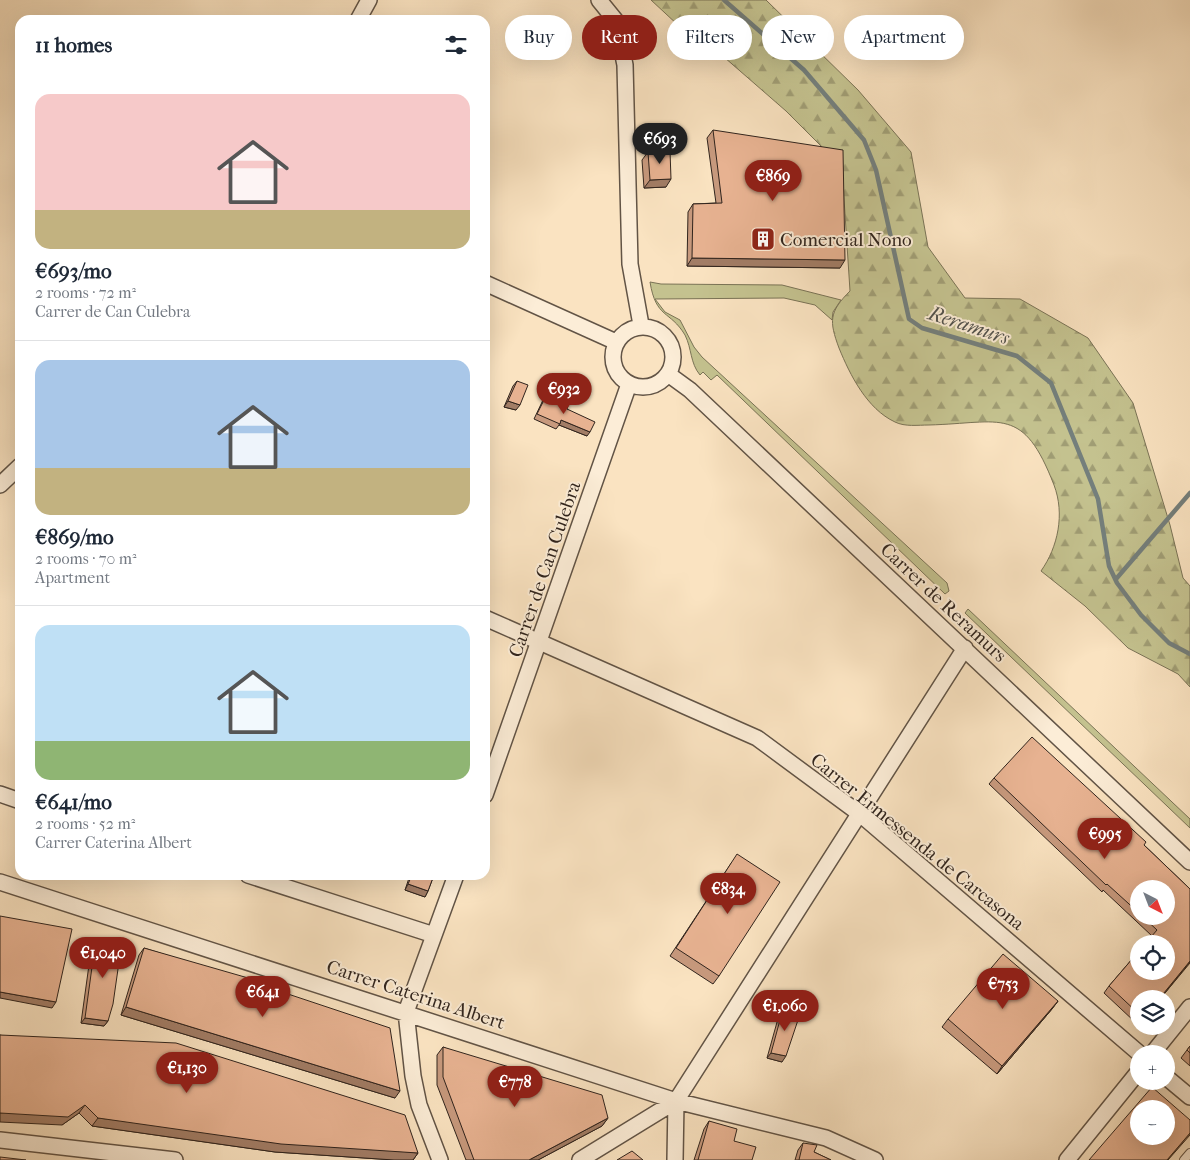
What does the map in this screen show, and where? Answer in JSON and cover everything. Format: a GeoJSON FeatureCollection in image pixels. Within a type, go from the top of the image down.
{"type":"FeatureCollection","features":[{"type":"Feature","properties":{"kind":"street"},"geometry":{"type":"LineString","coordinates":[[361,15],[369,0]]}},
{"type":"Feature","properties":{"kind":"street"},"geometry":{"type":"LineString","coordinates":[[599,0],[616,21],[625,65],[630,264],[641,325]]}},
{"type":"Feature","properties":{"kind":"street"},"geometry":{"type":"LineString","coordinates":[[490,285],[616,342]]}},
{"type":"Feature","properties":{"kind":"street"},"geometry":{"type":"LineString","coordinates":[[641,325],[663,333],[673,348],[674,360],[668,374],[652,386],[641,388],[628,384],[615,369],[612,353],[616,342],[627,330],[641,325]]}},
{"type":"Feature","properties":{"kind":"street","name":"Carrer de Reramurs"},"geometry":{"type":"LineString","coordinates":[[668,374],[690,390],[1190,862]]}},
{"type":"Feature","properties":{"kind":"street","name":"Carrer de Can Culebra"},"geometry":{"type":"LineString","coordinates":[[490,781],[540,642],[628,384]]}},
{"type":"Feature","properties":{"kind":"street"},"geometry":{"type":"LineString","coordinates":[[0,485],[15,471]]}},
{"type":"Feature","properties":{"kind":"street","name":"Carrer Ermessenda de Carcasona"},"geometry":{"type":"LineString","coordinates":[[490,620],[757,738],[860,814],[1130,1045]]}},
{"type":"Feature","properties":{"kind":"street"},"geometry":{"type":"LineString","coordinates":[[580,1160],[676,1101],[965,648]]}},
{"type":"Feature","properties":{"kind":"street"},"geometry":{"type":"LineString","coordinates":[[0,794],[15,799]]}},
{"type":"Feature","properties":{"kind":"street"},"geometry":{"type":"LineString","coordinates":[[263,880],[434,936]]}},
{"type":"Feature","properties":{"kind":"street"},"geometry":{"type":"LineString","coordinates":[[439,1159],[420,1105],[413,1076],[406,1012],[454,880]]}},
{"type":"Feature","properties":{"kind":"street","name":"Carrer Caterina Albert"},"geometry":{"type":"LineString","coordinates":[[0,882],[676,1101],[826,1138],[875,1160]]}},
{"type":"Feature","properties":{"kind":"street"},"geometry":{"type":"LineString","coordinates":[[1159,1045],[1190,1007]]}},
{"type":"Feature","properties":{"kind":"street"},"geometry":{"type":"LineString","coordinates":[[1067,1160],[1130,1081]]}},
{"type":"Feature","properties":{"kind":"street"},"geometry":{"type":"LineString","coordinates":[[1175,1085],[1190,1098]]}},
{"type":"Feature","properties":{"kind":"street"},"geometry":{"type":"LineString","coordinates":[[675,1160],[676,1101]]}},
{"type":"Feature","properties":{"kind":"street"},"geometry":{"type":"LineString","coordinates":[[0,1140],[175,1160]]}},
{"type":"Feature","properties":{"kind":"lane"},"geometry":{"type":"LineString","coordinates":[[1184,1160],[1190,1154]]}},
{"type":"Feature","properties":{"kind":"green space"},"geometry":{"type":"Polygon","coordinates":[[[651,0],[766,0],[781,15],[762,15],[762,60],[827,60],[858,90],[911,152],[928,247],[965,298],[1020,299],[1088,338],[1133,403],[1170,525],[1183,578],[1190,586],[1190,687],[1178,674],[1128,648],[1085,606],[1041,571],[1052,552],[1058,530],[1059,507],[1054,485],[1043,459],[1032,442],[1020,430],[1007,424],[992,422],[903,425],[885,416],[868,400],[854,380],[843,358],[833,324],[833,317],[838,305],[850,291],[843,183],[834,159],[786,111],[727,60],[752,60],[752,15],[667,15],[651,0]]]}},
{"type":"Feature","properties":{"kind":"green space"},"geometry":{"type":"Polygon","coordinates":[[[650,282],[661,284],[782,285],[841,300],[833,312],[832,320],[815,305],[784,298],[655,299],[665,312],[680,320],[694,347],[702,357],[947,583],[949,591],[945,594],[717,375],[711,380],[703,372],[700,375],[694,366],[685,335],[656,302],[653,294],[650,282]]]}},
{"type":"Feature","properties":{"kind":"green space"},"geometry":{"type":"Polygon","coordinates":[[[968,609],[1190,819],[1190,828],[965,613],[968,609]]]}},
{"type":"Feature","properties":{"kind":"building"},"geometry":{"type":"Polygon","coordinates":[[[713,130],[843,150],[845,260],[692,258],[693,204],[722,203],[713,130]]]}},
{"type":"Feature","properties":{"kind":"building"},"geometry":{"type":"Polygon","coordinates":[[[670,151],[671,179],[650,180],[648,152],[670,151]]]}},
{"type":"Feature","properties":{"kind":"building"},"geometry":{"type":"Polygon","coordinates":[[[517,381],[528,385],[520,405],[508,401],[517,381]]]}},
{"type":"Feature","properties":{"kind":"building"},"geometry":{"type":"Polygon","coordinates":[[[546,396],[568,406],[567,409],[595,422],[590,432],[561,420],[560,424],[537,414],[546,396]]]}},
{"type":"Feature","properties":{"kind":"building"},"geometry":{"type":"Polygon","coordinates":[[[1032,737],[1146,842],[1144,845],[1190,889],[1190,961],[1175,979],[1175,935],[1153,935],[1157,930],[1152,925],[1175,925],[1175,880],[1130,880],[1130,905],[1106,885],[994,778],[1032,737]]]}},
{"type":"Feature","properties":{"kind":"building"},"geometry":{"type":"Polygon","coordinates":[[[737,854],[780,882],[719,976],[676,948],[737,854]]]}},
{"type":"Feature","properties":{"kind":"building"},"geometry":{"type":"Polygon","coordinates":[[[410,880],[432,880],[428,891],[408,884],[410,880]]]}},
{"type":"Feature","properties":{"kind":"building"},"geometry":{"type":"Polygon","coordinates":[[[0,916],[72,929],[56,1002],[0,992],[0,916]]]}},
{"type":"Feature","properties":{"kind":"building"},"geometry":{"type":"Polygon","coordinates":[[[96,938],[122,941],[113,1004],[108,1021],[85,1018],[96,938]]]}},
{"type":"Feature","properties":{"kind":"building"},"geometry":{"type":"Polygon","coordinates":[[[144,948],[262,982],[261,985],[390,1028],[400,1091],[126,1007],[144,948]]]}},
{"type":"Feature","properties":{"kind":"building"},"geometry":{"type":"Polygon","coordinates":[[[1003,954],[1058,1001],[1002,1066],[948,1019],[1003,954]]]}},
{"type":"Feature","properties":{"kind":"building"},"geometry":{"type":"Polygon","coordinates":[[[1130,962],[1130,980],[1174,980],[1166,990],[1130,990],[1130,1006],[1109,986],[1130,962]]]}},
{"type":"Feature","properties":{"kind":"building"},"geometry":{"type":"Polygon","coordinates":[[[783,1009],[800,1014],[786,1056],[771,1053],[783,1009]]]}},
{"type":"Feature","properties":{"kind":"building"},"geometry":{"type":"Polygon","coordinates":[[[0,1035],[176,1043],[405,1115],[418,1153],[281,1144],[98,1118],[85,1105],[68,1117],[0,1113],[0,1035]]]}},
{"type":"Feature","properties":{"kind":"building"},"geometry":{"type":"Polygon","coordinates":[[[443,1047],[602,1095],[608,1118],[529,1160],[474,1160],[443,1077],[443,1047]]]}},
{"type":"Feature","properties":{"kind":"building"},"geometry":{"type":"Polygon","coordinates":[[[1149,1090],[1155,1090],[1167,1100],[1141,1100],[1149,1090]]]}},
{"type":"Feature","properties":{"kind":"building"},"geometry":{"type":"Polygon","coordinates":[[[1175,1107],[1190,1120],[1190,1133],[1167,1160],[1089,1160],[1130,1112],[1130,1145],[1175,1145],[1175,1107]]]}},
{"type":"Feature","properties":{"kind":"building"},"geometry":{"type":"Polygon","coordinates":[[[709,1121],[737,1129],[734,1141],[756,1147],[752,1160],[698,1160],[709,1121]]]}},
{"type":"Feature","properties":{"kind":"building"},"geometry":{"type":"Polygon","coordinates":[[[803,1143],[817,1145],[814,1152],[831,1160],[799,1160],[803,1143]]]}},
{"type":"Feature","properties":{"kind":"building"},"geometry":{"type":"Polygon","coordinates":[[[632,1151],[643,1160],[617,1160],[632,1151]]]}},
{"type":"Feature","properties":{"kind":"building"},"geometry":{"type":"Polygon","coordinates":[[[0,1157],[26,1160],[0,1160],[0,1157]]]}},
{"type":"Feature","properties":{"kind":"waterway","name":"Reramurs"},"geometry":{"type":"LineString","coordinates":[[724,0],[804,70],[864,140],[876,170],[909,319],[922,328],[1017,356],[1051,383],[1098,499],[1109,566],[1117,583],[1141,615],[1169,643],[1190,654]]}},
{"type":"Feature","properties":{"kind":"waterway"},"geometry":{"type":"LineString","coordinates":[[1116,579],[1190,493]]}},
{"type":"Feature","properties":{"kind":"place","name":"Comercial Nono"},"geometry":{"type":"Point","coordinates":[763,239]}}]}
